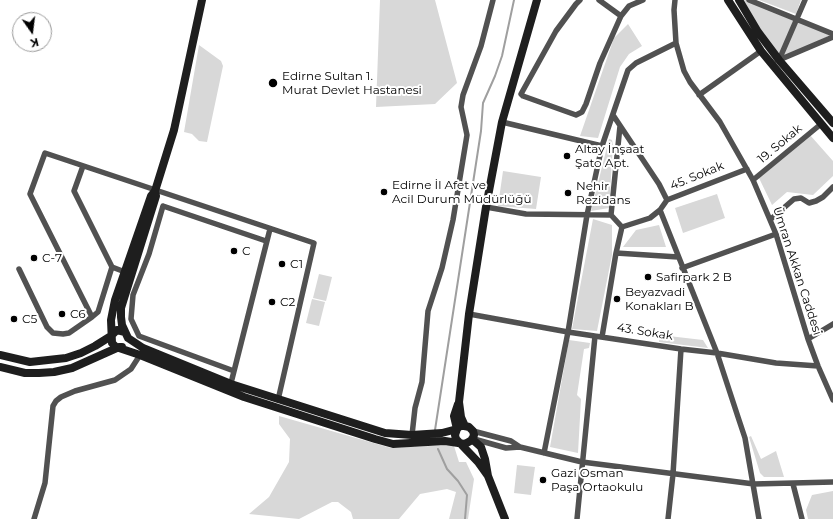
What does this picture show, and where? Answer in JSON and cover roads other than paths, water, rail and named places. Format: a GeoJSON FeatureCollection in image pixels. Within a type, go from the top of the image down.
{"type":"FeatureCollection","features":[{"type":"Feature","properties":{"kind":"main road"},"geometry":{"type":"LineString","coordinates":[[202,0],[177,120],[155,191],[151,196],[113,308],[111,320],[112,343],[118,347],[229,388],[375,439],[394,444],[444,441],[467,443],[472,435]]}},
{"type":"Feature","properties":{"kind":"main road"},"geometry":{"type":"LineString","coordinates":[[488,476],[478,462],[455,437],[461,427],[459,402],[486,207],[502,122],[537,0]]}},
{"type":"Feature","properties":{"kind":"main road"},"geometry":{"type":"LineString","coordinates":[[728,0],[761,51],[833,138]]}},
{"type":"Feature","properties":{"kind":"main road"},"geometry":{"type":"LineString","coordinates":[[739,0],[758,32],[779,60],[833,123]]}},
{"type":"Feature","properties":{"kind":"main road"},"geometry":{"type":"LineString","coordinates":[[0,367],[25,373],[54,372],[72,368],[126,344],[126,335],[121,317],[121,308],[156,196],[155,191]]}},
{"type":"Feature","properties":{"kind":"main road"},"geometry":{"type":"LineString","coordinates":[[0,355],[30,362],[66,358],[81,353],[111,336],[117,330],[143,348],[229,388],[278,400],[385,433],[412,435],[469,427],[472,435],[481,447],[488,476],[505,519]]}},
{"type":"Feature","properties":{"kind":"street"},"geometry":{"type":"LineString","coordinates":[[412,435],[415,408],[422,382],[428,311],[442,268],[452,226],[468,135],[461,107],[463,95],[482,46],[493,0]]}},
{"type":"Feature","properties":{"kind":"street"},"geometry":{"type":"LineString","coordinates":[[580,0],[556,31],[521,94],[576,115],[582,112],[600,63],[620,16],[629,6],[643,0]]}},
{"type":"Feature","properties":{"kind":"street"},"geometry":{"type":"LineString","coordinates":[[599,0],[620,16]]}},
{"type":"Feature","properties":{"kind":"street","name":"Ümran Akkan Caddesi"},"geometry":{"type":"LineString","coordinates":[[675,0],[674,10],[676,43],[684,70],[690,82],[720,122],[753,180],[776,234],[808,339],[833,400]]}},
{"type":"Feature","properties":{"kind":"street"},"geometry":{"type":"LineString","coordinates":[[749,0],[797,19],[833,36]]}},
{"type":"Feature","properties":{"kind":"street"},"geometry":{"type":"LineString","coordinates":[[779,60],[805,0]]}},
{"type":"Feature","properties":{"kind":"street"},"geometry":{"type":"LineString","coordinates":[[779,60],[833,36]]}},
{"type":"Feature","properties":{"kind":"street"},"geometry":{"type":"LineString","coordinates":[[544,453],[568,332],[587,215],[602,146],[625,78],[631,66],[676,43]]}},
{"type":"Feature","properties":{"kind":"street"},"geometry":{"type":"LineString","coordinates":[[699,95],[761,51]]}},
{"type":"Feature","properties":{"kind":"street"},"geometry":{"type":"LineString","coordinates":[[613,115],[659,184],[667,200]]}},
{"type":"Feature","properties":{"kind":"street"},"geometry":{"type":"LineString","coordinates":[[502,122],[602,146]]}},
{"type":"Feature","properties":{"kind":"street","name":"19. Sokak"},"geometry":{"type":"LineString","coordinates":[[753,180],[821,124]]}},
{"type":"Feature","properties":{"kind":"street"},"geometry":{"type":"LineString","coordinates":[[610,215],[620,126]]}},
{"type":"Feature","properties":{"kind":"street"},"geometry":{"type":"LineString","coordinates":[[92,317],[30,194],[45,153],[314,244],[278,400]]}},
{"type":"Feature","properties":{"kind":"street"},"geometry":{"type":"LineString","coordinates":[[83,166],[74,191],[112,267],[125,272]]}},
{"type":"Feature","properties":{"kind":"street","name":"45. Sokak"},"geometry":{"type":"LineString","coordinates":[[660,210],[667,200],[747,168]]}},
{"type":"Feature","properties":{"kind":"street"},"geometry":{"type":"LineString","coordinates":[[770,219],[794,199],[801,198],[809,203],[816,201],[823,198],[833,187]]}},
{"type":"Feature","properties":{"kind":"street"},"geometry":{"type":"LineString","coordinates":[[234,371],[139,336],[131,319],[133,295],[149,254],[163,206],[266,242]]}},
{"type":"Feature","properties":{"kind":"street"},"geometry":{"type":"LineString","coordinates":[[486,207],[526,214],[610,215],[622,228]]}},
{"type":"Feature","properties":{"kind":"street"},"geometry":{"type":"LineString","coordinates":[[622,228],[650,218],[660,210],[717,353],[745,438],[760,519]]}},
{"type":"Feature","properties":{"kind":"street"},"geometry":{"type":"LineString","coordinates":[[602,337],[616,253],[622,228]]}},
{"type":"Feature","properties":{"kind":"street"},"geometry":{"type":"LineString","coordinates":[[229,388],[270,229]]}},
{"type":"Feature","properties":{"kind":"street"},"geometry":{"type":"LineString","coordinates":[[682,268],[776,234]]}},
{"type":"Feature","properties":{"kind":"street"},"geometry":{"type":"LineString","coordinates":[[616,253],[678,256]]}},
{"type":"Feature","properties":{"kind":"street"},"geometry":{"type":"LineString","coordinates":[[19,269],[47,327],[53,333],[63,334],[69,332],[98,312],[112,267]]}},
{"type":"Feature","properties":{"kind":"street","name":"43. Sokak"},"geometry":{"type":"LineString","coordinates":[[470,314],[568,332],[681,349],[717,353],[776,363],[818,366]]}},
{"type":"Feature","properties":{"kind":"street"},"geometry":{"type":"LineString","coordinates":[[808,339],[833,324]]}},
{"type":"Feature","properties":{"kind":"street"},"geometry":{"type":"LineString","coordinates":[[577,519],[595,336]]}},
{"type":"Feature","properties":{"kind":"street"},"geometry":{"type":"LineString","coordinates":[[668,519],[673,474],[681,349]]}},
{"type":"Feature","properties":{"kind":"street"},"geometry":{"type":"LineString","coordinates":[[34,519],[45,483],[53,406],[56,401],[61,397],[75,391],[115,380],[131,369],[140,355]]}},
{"type":"Feature","properties":{"kind":"street"},"geometry":{"type":"LineString","coordinates":[[472,435],[512,441],[520,447]]}},
{"type":"Feature","properties":{"kind":"street"},"geometry":{"type":"LineString","coordinates":[[472,435],[506,448],[520,447],[582,462],[673,474],[754,484],[833,482]]}},
{"type":"Feature","properties":{"kind":"street"},"geometry":{"type":"LineString","coordinates":[[793,484],[802,519]]}},
{"type":"Feature","properties":{"kind":"waterway"},"geometry":{"type":"LineString","coordinates":[[435,430],[481,131],[483,103],[502,56],[514,0]]}},
{"type":"Feature","properties":{"kind":"waterway"},"geometry":{"type":"LineString","coordinates":[[438,449],[447,469],[458,481],[467,495],[465,519]]}},
{"type":"Feature","properties":{"kind":"place","name":"Edirne Sultan 1. Murat Devlet Hastanesi"},"geometry":{"type":"Point","coordinates":[273,83]}},
{"type":"Feature","properties":{"kind":"place","name":"Altay İnşaat Şato Apt."},"geometry":{"type":"Point","coordinates":[567,156]}},
{"type":"Feature","properties":{"kind":"place","name":"Edirne İl Afet ve Acil Durum Müdürlüğü"},"geometry":{"type":"Point","coordinates":[384,192]}},
{"type":"Feature","properties":{"kind":"place","name":"Nehir Rezidans"},"geometry":{"type":"Point","coordinates":[568,193]}},
{"type":"Feature","properties":{"kind":"place","name":"C"},"geometry":{"type":"Point","coordinates":[234,251]}},
{"type":"Feature","properties":{"kind":"place","name":"C-7"},"geometry":{"type":"Point","coordinates":[34,258]}},
{"type":"Feature","properties":{"kind":"place","name":"C1"},"geometry":{"type":"Point","coordinates":[282,264]}},
{"type":"Feature","properties":{"kind":"place","name":"Safirpark 2 B"},"geometry":{"type":"Point","coordinates":[648,277]}},
{"type":"Feature","properties":{"kind":"place","name":"Beyazvadi Konakları B"},"geometry":{"type":"Point","coordinates":[617,299]}},
{"type":"Feature","properties":{"kind":"place","name":"C2"},"geometry":{"type":"Point","coordinates":[272,302]}},
{"type":"Feature","properties":{"kind":"place","name":"C6"},"geometry":{"type":"Point","coordinates":[62,314]}},
{"type":"Feature","properties":{"kind":"place","name":"C5"},"geometry":{"type":"Point","coordinates":[14,319]}},
{"type":"Feature","properties":{"kind":"place","name":"Gazi Osman Paşa Ortaokulu"},"geometry":{"type":"Point","coordinates":[543,480]}}]}
